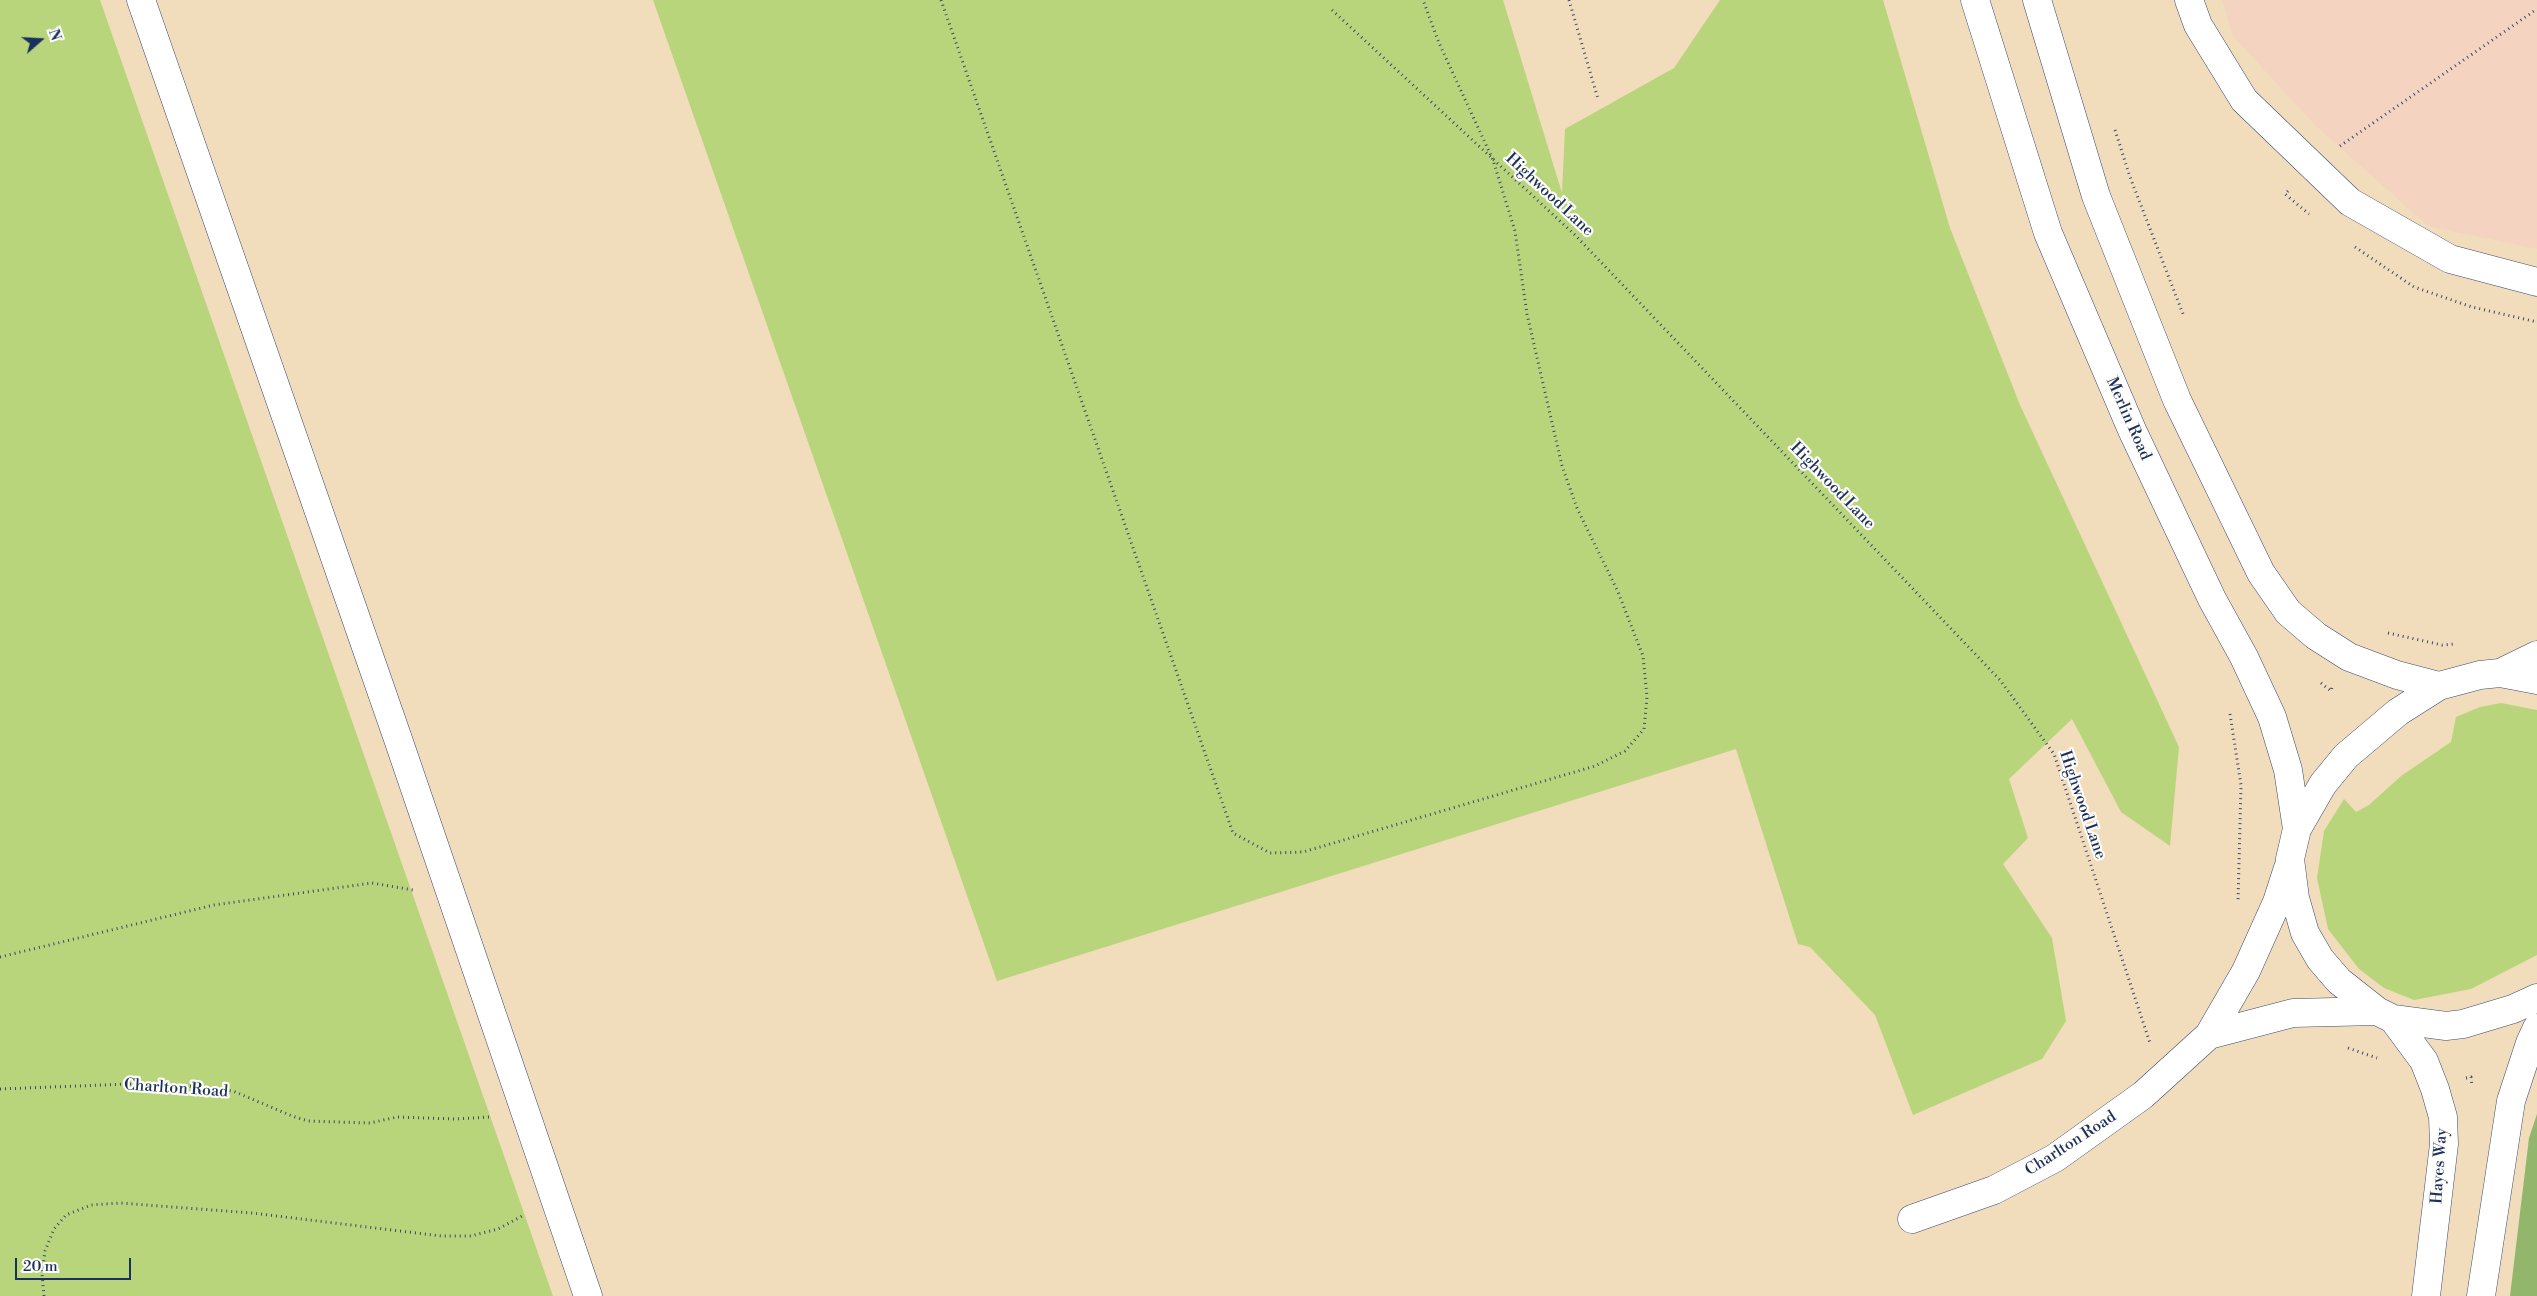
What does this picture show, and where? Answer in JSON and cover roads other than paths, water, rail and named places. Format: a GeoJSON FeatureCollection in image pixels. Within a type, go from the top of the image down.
{"type":"FeatureCollection","features":[{"type":"Feature","properties":{"kind":"street"},"geometry":{"type":"LineString","coordinates":[[141,0],[588,1296]]}},
{"type":"Feature","properties":{"kind":"street","name":"Merlin Road"},"geometry":{"type":"LineString","coordinates":[[1974,0],[2048,233],[2132,430],[2212,599],[2244,657],[2272,717],[2288,770],[2297,829]]}},
{"type":"Feature","properties":{"kind":"street"},"geometry":{"type":"LineString","coordinates":[[2037,0],[2096,196],[2177,400],[2261,573],[2288,612],[2316,636],[2348,657],[2397,675],[2439,686]]}},
{"type":"Feature","properties":{"kind":"street"},"geometry":{"type":"LineString","coordinates":[[2189,0],[2198,25],[2244,100],[2350,202],[2450,259],[2537,282]]}},
{"type":"Feature","properties":{"kind":"street"},"geometry":{"type":"LineString","coordinates":[[2500,673],[2537,656]]}},
{"type":"Feature","properties":{"kind":"street"},"geometry":{"type":"LineString","coordinates":[[2297,829],[2323,784],[2346,756],[2398,712],[2439,686],[2480,675],[2500,673],[2537,680]]}},
{"type":"Feature","properties":{"kind":"street","name":"Charlton Road"},"geometry":{"type":"LineString","coordinates":[[1912,1219],[1994,1190],[2022,1176],[2088,1135],[2162,1079],[2209,1035],[2246,971],[2277,902],[2297,829]]}},
{"type":"Feature","properties":{"kind":"street"},"geometry":{"type":"LineString","coordinates":[[2290,859],[2295,898],[2305,933],[2320,958],[2339,981],[2385,1015]]}},
{"type":"Feature","properties":{"kind":"street","name":"Charlton Road"},"geometry":{"type":"LineString","coordinates":[[2209,1035],[2293,1014],[2385,1015],[2425,1025],[2463,1024],[2513,1009],[2537,998]]}},
{"type":"Feature","properties":{"kind":"street","name":"Hayes Way"},"geometry":{"type":"LineString","coordinates":[[2385,1015],[2424,1062],[2435,1089],[2443,1117],[2444,1144],[2426,1296]]}},
{"type":"Feature","properties":{"kind":"street"},"geometry":{"type":"LineString","coordinates":[[2481,1296],[2511,1101],[2530,1043],[2537,1028]]}}]}
